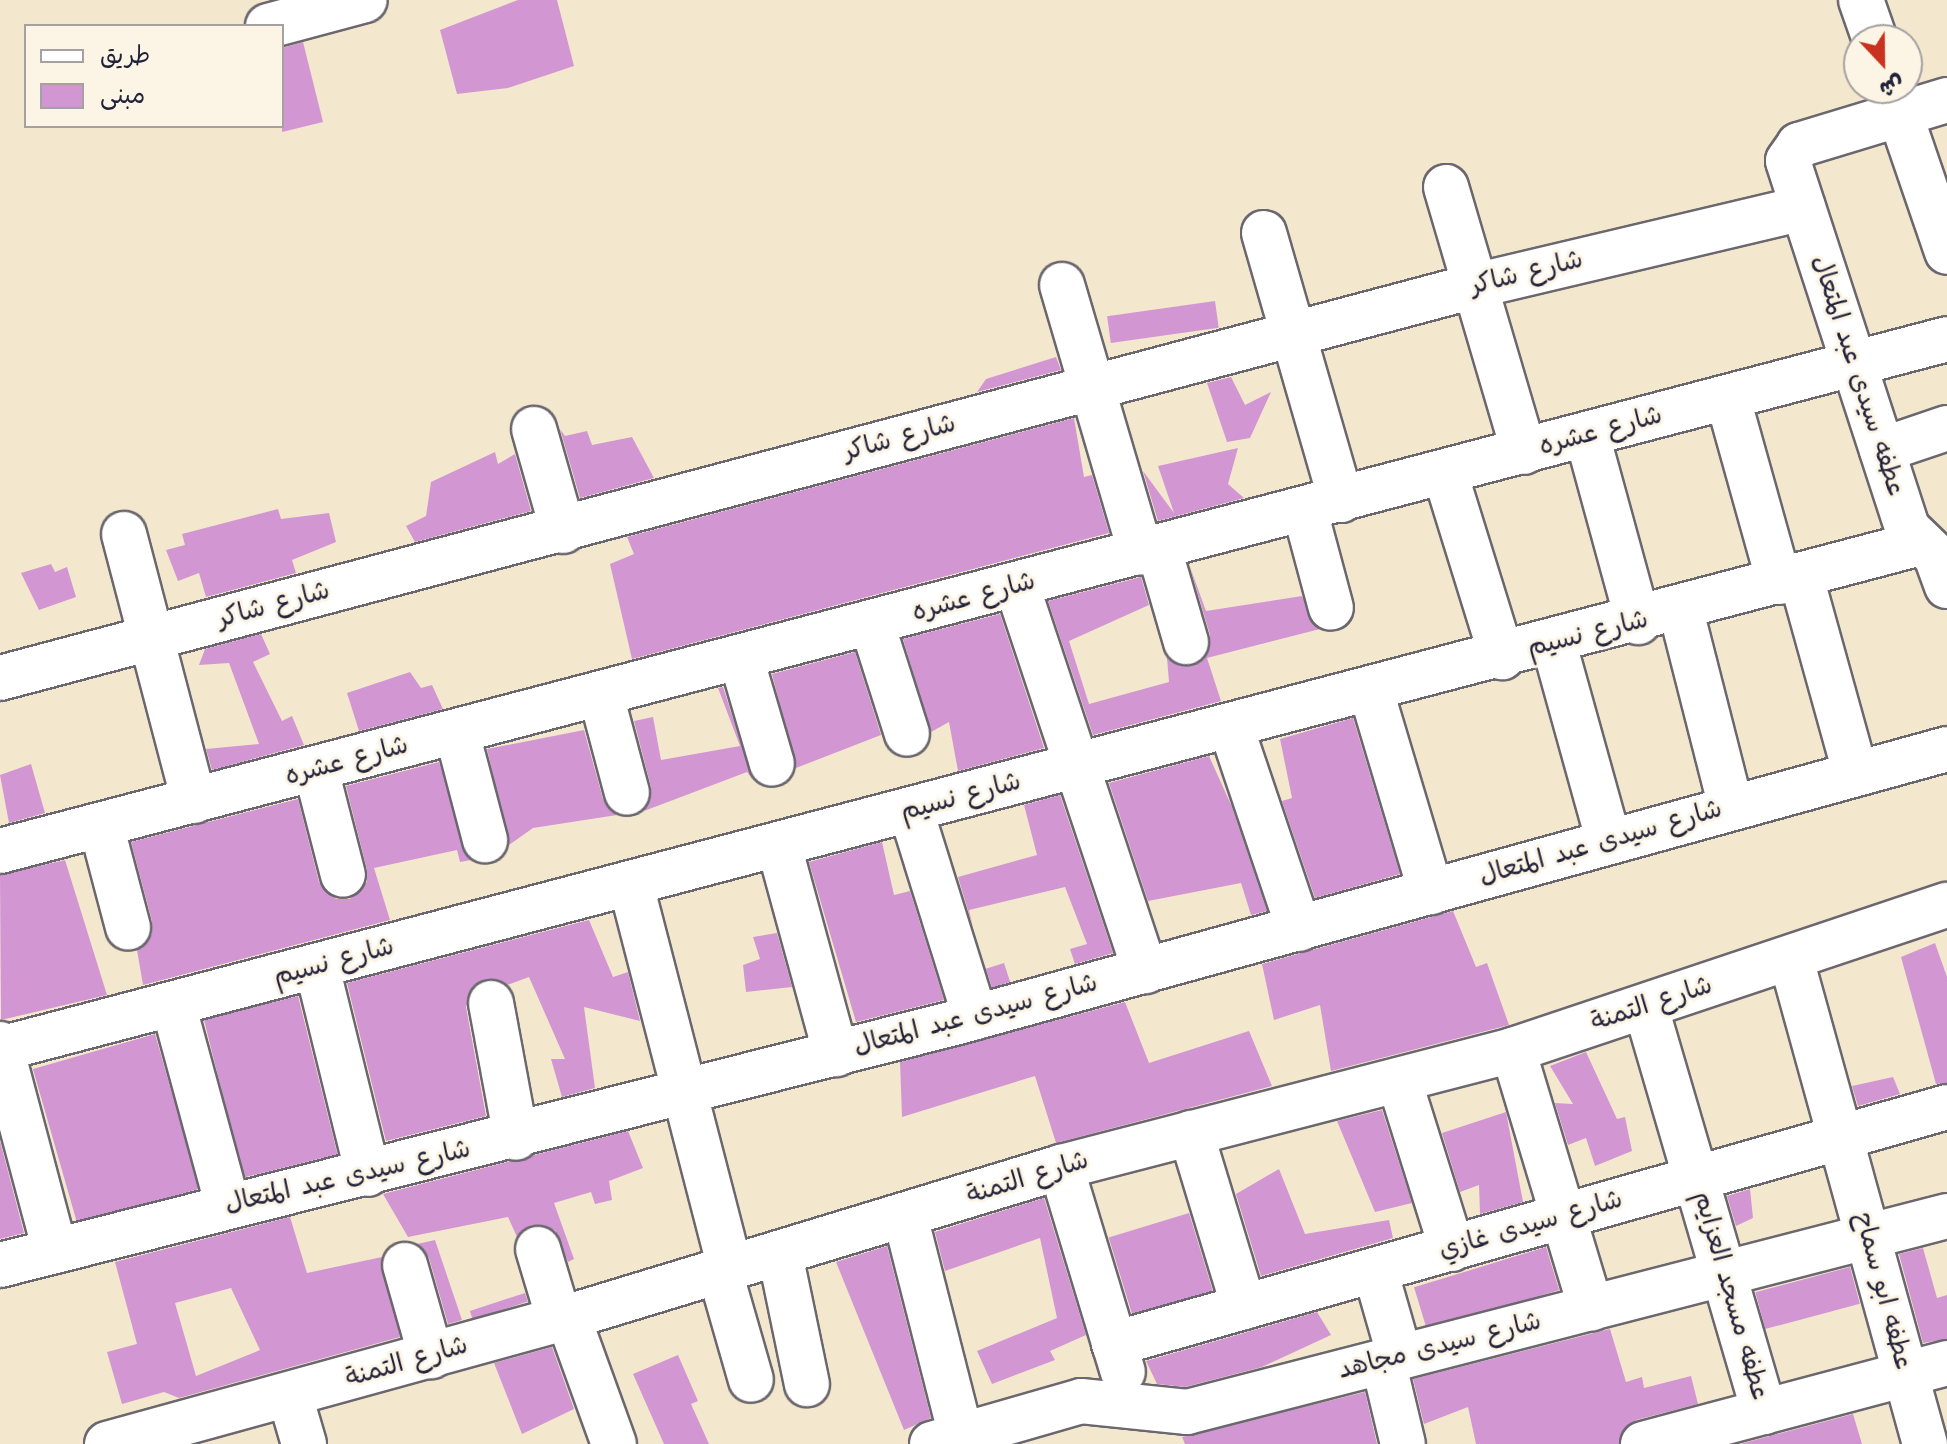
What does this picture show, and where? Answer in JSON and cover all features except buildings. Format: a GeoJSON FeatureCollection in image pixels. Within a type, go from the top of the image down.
{"type":"FeatureCollection","features":[{"type":"Feature","properties":{"kind":"street"},"geometry":{"type":"LineString","coordinates":[[275,24],[365,0]]}},
{"type":"Feature","properties":{"kind":"street"},"geometry":{"type":"LineString","coordinates":[[1861,0],[1869,24]]}},
{"type":"Feature","properties":{"kind":"street"},"geometry":{"type":"LineString","coordinates":[[1923,100],[1947,100]]}},
{"type":"Feature","properties":{"kind":"street","name":"عطفه سيدى عبد المتعال"},"geometry":{"type":"LineString","coordinates":[[1890,104],[1789,154],[1803,208],[1907,528],[1936,556],[1947,586]]}},
{"type":"Feature","properties":{"kind":"street"},"geometry":{"type":"LineString","coordinates":[[1897,104],[1947,252]]}},
{"type":"Feature","properties":{"kind":"street"},"geometry":{"type":"LineString","coordinates":[[1446,187],[1524,452]]}},
{"type":"Feature","properties":{"kind":"street","name":"شارع شاكر"},"geometry":{"type":"LineString","coordinates":[[0,678],[563,531],[1474,286],[1803,208]]}},
{"type":"Feature","properties":{"kind":"street"},"geometry":{"type":"LineString","coordinates":[[1264,233],[1293,334],[1323,506],[1331,608]]}},
{"type":"Feature","properties":{"kind":"street"},"geometry":{"type":"LineString","coordinates":[[1062,285],[1092,387],[1186,642]]}},
{"type":"Feature","properties":{"kind":"street","name":"شارع عشره"},"geometry":{"type":"LineString","coordinates":[[0,851],[1323,506],[1947,339]]}},
{"type":"Feature","properties":{"kind":"street"},"geometry":{"type":"LineString","coordinates":[[1728,399],[1855,772]]}},
{"type":"Feature","properties":{"kind":"street"},"geometry":{"type":"LineString","coordinates":[[1882,450],[1947,428]]}},
{"type":"Feature","properties":{"kind":"street"},"geometry":{"type":"LineString","coordinates":[[534,429],[563,531]]}},
{"type":"Feature","properties":{"kind":"street"},"geometry":{"type":"LineString","coordinates":[[1587,435],[1638,622]]}},
{"type":"Feature","properties":{"kind":"street"},"geometry":{"type":"LineString","coordinates":[[1445,473],[1502,657]]}},
{"type":"Feature","properties":{"kind":"street"},"geometry":{"type":"LineString","coordinates":[[124,534],[194,801]]}},
{"type":"Feature","properties":{"kind":"street","name":"شارع نسيم"},"geometry":{"type":"LineString","coordinates":[[0,1047],[1681,611],[1920,543]]}},
{"type":"Feature","properties":{"kind":"street"},"geometry":{"type":"LineString","coordinates":[[1017,586],[1145,971]]}},
{"type":"Feature","properties":{"kind":"street"},"geometry":{"type":"LineString","coordinates":[[1681,611],[1731,807]]}},
{"type":"Feature","properties":{"kind":"street"},"geometry":{"type":"LineString","coordinates":[[872,624],[907,734]]}},
{"type":"Feature","properties":{"kind":"street"},"geometry":{"type":"LineString","coordinates":[[1554,644],[1609,842]]}},
{"type":"Feature","properties":{"kind":"street"},"geometry":{"type":"LineString","coordinates":[[741,658],[772,764]]}},
{"type":"Feature","properties":{"kind":"street"},"geometry":{"type":"LineString","coordinates":[[1371,691],[1431,892]]}},
{"type":"Feature","properties":{"kind":"street"},"geometry":{"type":"LineString","coordinates":[[601,695],[627,793]]}},
{"type":"Feature","properties":{"kind":"street"},"geometry":{"type":"LineString","coordinates":[[1231,727],[1299,929]]}},
{"type":"Feature","properties":{"kind":"street"},"geometry":{"type":"LineString","coordinates":[[457,733],[485,840]]}},
{"type":"Feature","properties":{"kind":"street","name":"شارع سيدى عبد المتعال"},"geometry":{"type":"LineString","coordinates":[[0,1265],[228,1206],[516,1138],[836,1054],[1947,749]]}},
{"type":"Feature","properties":{"kind":"street"},"geometry":{"type":"LineString","coordinates":[[316,770],[343,875]]}},
{"type":"Feature","properties":{"kind":"street"},"geometry":{"type":"LineString","coordinates":[[911,811],[975,1017]]}},
{"type":"Feature","properties":{"kind":"street"},"geometry":{"type":"LineString","coordinates":[[101,825],[128,927]]}},
{"type":"Feature","properties":{"kind":"street"},"geometry":{"type":"LineString","coordinates":[[779,846],[836,1054]]}},
{"type":"Feature","properties":{"kind":"street"},"geometry":{"type":"LineString","coordinates":[[631,885],[685,1093],[751,1380]]}},
{"type":"Feature","properties":{"kind":"street","name":"شارع التمنة"},"geometry":{"type":"LineString","coordinates":[[120,1442],[725,1271],[1061,1167],[1513,1050],[1791,959],[1945,914]]}},
{"type":"Feature","properties":{"kind":"street","name":"عطفه ابو سماح"},"geometry":{"type":"LineString","coordinates":[[1791,959],[1925,1444]]}},
{"type":"Feature","properties":{"kind":"street"},"geometry":{"type":"LineString","coordinates":[[317,967],[368,1174]]}},
{"type":"Feature","properties":{"kind":"street"},"geometry":{"type":"LineString","coordinates":[[491,1003],[516,1138]]}},
{"type":"Feature","properties":{"kind":"street"},"geometry":{"type":"LineString","coordinates":[[173,1004],[228,1206]]}},
{"type":"Feature","properties":{"kind":"street","name":"عطفه مسجد العزايم"},"geometry":{"type":"LineString","coordinates":[[1646,1008],[1764,1412]]}},
{"type":"Feature","properties":{"kind":"street"},"geometry":{"type":"LineString","coordinates":[[0,1047],[55,1251]]}},
{"type":"Feature","properties":{"kind":"street"},"geometry":{"type":"LineString","coordinates":[[1513,1050],[1591,1308]]}},
{"type":"Feature","properties":{"kind":"street"},"geometry":{"type":"LineString","coordinates":[[1399,1080],[1452,1249]]}},
{"type":"Feature","properties":{"kind":"street","name":"شارع سيدى غازي"},"geometry":{"type":"LineString","coordinates":[[1114,1344],[1947,1107]]}},
{"type":"Feature","properties":{"kind":"street"},"geometry":{"type":"LineString","coordinates":[[1191,1133],[1244,1307]]}},
{"type":"Feature","properties":{"kind":"street"},"geometry":{"type":"LineString","coordinates":[[1061,1167],[1133,1408]]}},
{"type":"Feature","properties":{"kind":"street"},"geometry":{"type":"LineString","coordinates":[[905,1216],[946,1440]]}},
{"type":"Feature","properties":{"kind":"street","name":"شارع سيدى مجاهد"},"geometry":{"type":"LineString","coordinates":[[946,1440],[1081,1401],[1187,1412],[1947,1216]]}},
{"type":"Feature","properties":{"kind":"street"},"geometry":{"type":"LineString","coordinates":[[538,1249],[614,1444]]}},
{"type":"Feature","properties":{"kind":"street"},"geometry":{"type":"LineString","coordinates":[[780,1254],[807,1384]]}},
{"type":"Feature","properties":{"kind":"street"},"geometry":{"type":"LineString","coordinates":[[405,1265],[431,1356]]}},
{"type":"Feature","properties":{"kind":"street"},"geometry":{"type":"LineString","coordinates":[[1375,1270],[1392,1359],[1403,1444]]}},
{"type":"Feature","properties":{"kind":"street"},"geometry":{"type":"LineString","coordinates":[[1643,1444],[1947,1363]]}},
{"type":"Feature","properties":{"kind":"street"},"geometry":{"type":"LineString","coordinates":[[290,1396],[304,1444]]}}]}
